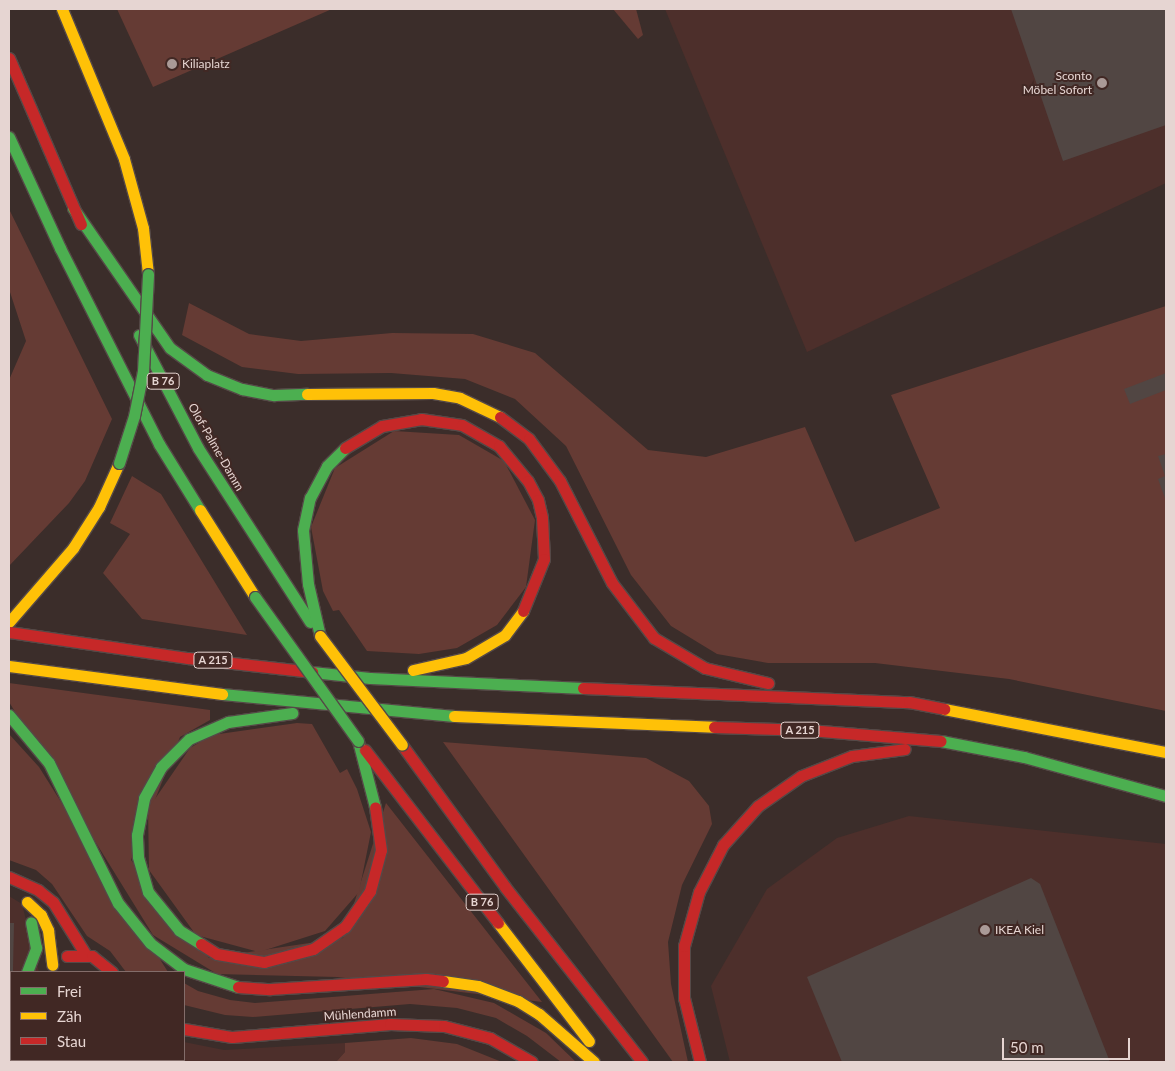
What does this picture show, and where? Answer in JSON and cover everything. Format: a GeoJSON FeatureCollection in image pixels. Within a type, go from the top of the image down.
{"type":"FeatureCollection","features":[{"type":"Feature","properties":{"kind":"main road"},"geometry":{"type":"LineString","coordinates":[[9,622],[60,567],[88,524],[119,463],[134,416],[143,371],[148,274],[142,228],[124,158],[62,9]]}},
{"type":"Feature","properties":{"kind":"main road"},"geometry":{"type":"LineString","coordinates":[[9,58],[73,208],[122,302]]}},
{"type":"Feature","properties":{"kind":"main road","name":"B 76"},"geometry":{"type":"LineString","coordinates":[[9,137],[60,248],[158,444],[255,597],[358,741],[606,1062]]}},
{"type":"Feature","properties":{"kind":"main road"},"geometry":{"type":"LineString","coordinates":[[73,208],[170,348],[207,375],[242,389],[274,395],[401,391],[460,398],[481,406],[506,420],[529,439],[560,480],[612,584],[654,638],[686,660],[727,675],[853,698]]}},
{"type":"Feature","properties":{"kind":"main road","name":"Olof-Palme-Damm"},"geometry":{"type":"LineString","coordinates":[[131,319],[198,448],[296,602],[505,886],[642,1062]]}},
{"type":"Feature","properties":{"kind":"main road"},"geometry":{"type":"LineString","coordinates":[[320,636],[311,604],[304,552],[306,513],[317,481],[327,466],[350,443],[367,432],[401,421],[443,421],[482,435],[517,464],[538,500],[545,541],[538,582],[520,619],[505,635],[466,658],[370,678]]}},
{"type":"Feature","properties":{"kind":"main road","name":"A 215"},"geometry":{"type":"LineString","coordinates":[[9,632],[188,658],[370,678],[555,688],[853,698],[909,702],[993,716],[1166,752]]}},
{"type":"Feature","properties":{"kind":"main road","name":"A 215"},"geometry":{"type":"LineString","coordinates":[[9,666],[156,687],[371,710],[560,722],[827,731],[973,745]]}},
{"type":"Feature","properties":{"kind":"main road"},"geometry":{"type":"LineString","coordinates":[[358,741],[380,826],[381,850],[370,891],[345,927],[313,949],[264,962],[217,954],[198,944],[166,918],[148,892],[142,874],[137,835],[142,807],[152,780],[173,753],[189,739],[242,719],[311,712],[371,710]]}},
{"type":"Feature","properties":{"kind":"main road"},"geometry":{"type":"LineString","coordinates":[[9,715],[49,763],[123,910],[150,943],[184,969],[231,986],[270,989],[417,979],[478,986],[518,1001],[539,1014],[594,1062]]}},
{"type":"Feature","properties":{"kind":"main road"},"geometry":{"type":"LineString","coordinates":[[700,1062],[684,998],[684,946],[699,892],[710,866],[733,831],[772,794],[827,765],[877,751],[973,745],[1166,796]]}},
{"type":"Feature","properties":{"kind":"main road"},"geometry":{"type":"LineString","coordinates":[[9,877],[38,890],[53,902],[86,954]]}},
{"type":"Feature","properties":{"kind":"main road"},"geometry":{"type":"LineString","coordinates":[[27,971],[36,948],[36,935],[16,899],[34,907],[44,921],[49,969],[68,956],[86,954],[99,960],[111,971]]}},
{"type":"Feature","properties":{"kind":"main road","name":"Mühlendamm"},"geometry":{"type":"LineString","coordinates":[[185,1029],[232,1037],[390,1024],[444,1026],[490,1038],[532,1062]]}},
{"type":"Feature","properties":{"kind":"shaded area","name":"Kiliaplatz"},"geometry":{"type":"Polygon","coordinates":[[[117,9],[332,9],[153,87],[117,9]]]}},
{"type":"Feature","properties":{"kind":"shaded area"},"geometry":{"type":"Polygon","coordinates":[[[613,9],[636,9],[643,35],[638,39],[613,9]]]}},
{"type":"Feature","properties":{"kind":"shaded area"},"geometry":{"type":"Polygon","coordinates":[[[665,9],[1166,9],[1166,183],[807,352],[665,9]]]}},
{"type":"Feature","properties":{"kind":"shaded area"},"geometry":{"type":"Polygon","coordinates":[[[9,209],[112,419],[85,481],[69,503],[9,566],[9,380],[26,341],[9,289],[9,209]]]}},
{"type":"Feature","properties":{"kind":"shaded area"},"geometry":{"type":"Polygon","coordinates":[[[189,303],[249,334],[301,341],[392,333],[473,334],[535,353],[648,450],[706,457],[805,427],[855,542],[940,508],[891,395],[1166,306],[1166,711],[1009,679],[875,663],[768,663],[717,654],[671,626],[631,575],[566,446],[515,399],[465,379],[391,373],[298,374],[242,367],[182,335],[189,303]]]}},
{"type":"Feature","properties":{"kind":"shaded area"},"geometry":{"type":"Polygon","coordinates":[[[394,431],[459,435],[504,461],[535,520],[526,587],[497,625],[457,648],[419,654],[367,651],[339,610],[333,611],[323,591],[311,527],[335,468],[394,431]]]}},
{"type":"Feature","properties":{"kind":"shaded area"},"geometry":{"type":"Polygon","coordinates":[[[132,476],[161,494],[247,635],[142,619],[103,573],[130,534],[110,523],[132,476]]]}},
{"type":"Feature","properties":{"kind":"shaded area"},"geometry":{"type":"Polygon","coordinates":[[[9,683],[210,710],[210,720],[180,737],[131,860],[209,958],[343,938],[386,803],[542,1002],[337,977],[217,974],[153,935],[9,702],[9,683]]]}},
{"type":"Feature","properties":{"kind":"shaded area"},"geometry":{"type":"Polygon","coordinates":[[[297,723],[312,724],[340,773],[347,769],[357,789],[371,832],[359,892],[325,931],[259,952],[196,935],[149,870],[148,809],[190,748],[212,735],[297,723]]]}},
{"type":"Feature","properties":{"kind":"shaded area"},"geometry":{"type":"Polygon","coordinates":[[[9,734],[39,767],[167,971],[125,971],[110,951],[87,936],[52,884],[36,870],[9,860],[9,734]]]}},
{"type":"Feature","properties":{"kind":"shaded area"},"geometry":{"type":"Polygon","coordinates":[[[443,742],[646,758],[689,781],[709,806],[712,824],[682,885],[668,942],[671,984],[688,1062],[673,1062],[443,742]]]}},
{"type":"Feature","properties":{"kind":"shaded area"},"geometry":{"type":"Polygon","coordinates":[[[909,816],[1166,844],[1166,1062],[730,1062],[711,986],[767,889],[837,838],[909,816]]]}},
{"type":"Feature","properties":{"kind":"shaded area"},"geometry":{"type":"Polygon","coordinates":[[[9,896],[22,904],[39,971],[10,971],[10,1061],[185,1061],[185,1042],[224,1050],[345,1043],[345,1052],[336,1062],[9,1062],[9,896]]]}},
{"type":"Feature","properties":{"kind":"shaded area"},"geometry":{"type":"Polygon","coordinates":[[[185,984],[198,991],[230,1000],[255,1003],[434,989],[494,1003],[546,1033],[576,1062],[561,1062],[527,1036],[496,1018],[457,1008],[410,1004],[253,1017],[225,1015],[185,1005],[185,984]]]}},
{"type":"Feature","properties":{"kind":"shaded area"},"geometry":{"type":"Polygon","coordinates":[[[411,1038],[457,1044],[502,1062],[336,1062],[345,1052],[345,1043],[411,1038]]]}},
{"type":"Feature","properties":{"kind":"building","name":"Sconto Möbel Sofort"},"geometry":{"type":"Polygon","coordinates":[[[1011,9],[1166,9],[1166,125],[1063,161],[1011,9]]]}},
{"type":"Feature","properties":{"kind":"building"},"geometry":{"type":"Polygon","coordinates":[[[1166,373],[1166,390],[1130,404],[1124,389],[1166,373]]]}},
{"type":"Feature","properties":{"kind":"building"},"geometry":{"type":"Polygon","coordinates":[[[1166,454],[1166,501],[1158,479],[1165,476],[1158,456],[1166,454]]]}},
{"type":"Feature","properties":{"kind":"building","name":"IKEA Kiel"},"geometry":{"type":"Polygon","coordinates":[[[1031,878],[1040,884],[1110,1062],[842,1062],[807,977],[1031,878]]]}},
{"type":"Feature","properties":{"kind":"building"},"geometry":{"type":"Polygon","coordinates":[[[9,923],[14,923],[13,971],[10,971],[11,1061],[9,1062],[9,923]]]}},
{"type":"Feature","properties":{"kind":"building"},"geometry":{"type":"Polygon","coordinates":[[[134,1061],[164,1061],[164,1062],[134,1061]]]}},
{"type":"Feature","properties":{"kind":"traffic: fast"},"geometry":{"type":"LineString","coordinates":[[9,137],[60,248],[159,444],[200,510]]}},
{"type":"Feature","properties":{"kind":"traffic: fast"},"geometry":{"type":"LineString","coordinates":[[73,208],[170,348],[207,375],[242,389],[274,395],[307,394]]}},
{"type":"Feature","properties":{"kind":"traffic: fast"},"geometry":{"type":"LineString","coordinates":[[119,463],[134,416],[143,371],[148,274]]}},
{"type":"Feature","properties":{"kind":"traffic: fast"},"geometry":{"type":"LineString","coordinates":[[139,335],[198,448],[310,622]]}},
{"type":"Feature","properties":{"kind":"traffic: fast"},"geometry":{"type":"LineString","coordinates":[[320,636],[308,584],[303,530],[310,498],[327,466],[345,448]]}},
{"type":"Feature","properties":{"kind":"traffic: fast"},"geometry":{"type":"LineString","coordinates":[[255,597],[358,741]]}},
{"type":"Feature","properties":{"kind":"traffic: fast"},"geometry":{"type":"LineString","coordinates":[[312,672],[370,678],[583,688]]}},
{"type":"Feature","properties":{"kind":"traffic: fast"},"geometry":{"type":"LineString","coordinates":[[222,694],[454,716]]}},
{"type":"Feature","properties":{"kind":"traffic: fast"},"geometry":{"type":"LineString","coordinates":[[201,944],[179,930],[148,892],[138,856],[137,835],[144,798],[161,767],[189,739],[228,722],[292,713]]}},
{"type":"Feature","properties":{"kind":"traffic: fast"},"geometry":{"type":"LineString","coordinates":[[9,715],[49,763],[118,903],[150,943],[184,969],[238,987]]}},
{"type":"Feature","properties":{"kind":"traffic: fast"},"geometry":{"type":"LineString","coordinates":[[358,741],[375,807]]}},
{"type":"Feature","properties":{"kind":"traffic: fast"},"geometry":{"type":"LineString","coordinates":[[941,741],[1024,757],[1166,796]]}},
{"type":"Feature","properties":{"kind":"traffic: fast"},"geometry":{"type":"LineString","coordinates":[[27,971],[36,948],[31,922]]}},
{"type":"Feature","properties":{"kind":"traffic: slow"},"geometry":{"type":"LineString","coordinates":[[62,9],[124,159],[143,228],[148,274]]}},
{"type":"Feature","properties":{"kind":"traffic: slow"},"geometry":{"type":"LineString","coordinates":[[307,394],[433,393],[460,398],[500,417]]}},
{"type":"Feature","properties":{"kind":"traffic: slow"},"geometry":{"type":"LineString","coordinates":[[9,622],[73,548],[99,507],[119,463]]}},
{"type":"Feature","properties":{"kind":"traffic: slow"},"geometry":{"type":"LineString","coordinates":[[200,510],[255,597]]}},
{"type":"Feature","properties":{"kind":"traffic: slow"},"geometry":{"type":"LineString","coordinates":[[413,670],[466,658],[505,635],[523,611]]}},
{"type":"Feature","properties":{"kind":"traffic: slow"},"geometry":{"type":"LineString","coordinates":[[320,636],[402,745]]}},
{"type":"Feature","properties":{"kind":"traffic: slow"},"geometry":{"type":"LineString","coordinates":[[9,666],[222,694]]}},
{"type":"Feature","properties":{"kind":"traffic: slow"},"geometry":{"type":"LineString","coordinates":[[944,709],[1166,752]]}},
{"type":"Feature","properties":{"kind":"traffic: slow"},"geometry":{"type":"LineString","coordinates":[[454,716],[714,727]]}},
{"type":"Feature","properties":{"kind":"traffic: slow"},"geometry":{"type":"LineString","coordinates":[[27,902],[41,915],[48,930],[52,965]]}},
{"type":"Feature","properties":{"kind":"traffic: slow"},"geometry":{"type":"LineString","coordinates":[[498,923],[589,1041]]}},
{"type":"Feature","properties":{"kind":"traffic: slow"},"geometry":{"type":"LineString","coordinates":[[443,981],[478,986],[518,1001],[539,1014],[594,1062]]}},
{"type":"Feature","properties":{"kind":"traffic: jam"},"geometry":{"type":"LineString","coordinates":[[9,58],[81,224]]}},
{"type":"Feature","properties":{"kind":"traffic: jam"},"geometry":{"type":"LineString","coordinates":[[500,417],[529,439],[560,481],[612,583],[654,638],[705,668],[768,683]]}},
{"type":"Feature","properties":{"kind":"traffic: jam"},"geometry":{"type":"LineString","coordinates":[[345,448],[382,426],[421,419],[462,425],[499,446],[528,481],[538,500],[542,518],[544,559],[523,611]]}},
{"type":"Feature","properties":{"kind":"traffic: jam"},"geometry":{"type":"LineString","coordinates":[[9,632],[188,658],[312,672]]}},
{"type":"Feature","properties":{"kind":"traffic: jam"},"geometry":{"type":"LineString","coordinates":[[583,688],[909,702],[944,709]]}},
{"type":"Feature","properties":{"kind":"traffic: jam"},"geometry":{"type":"LineString","coordinates":[[714,727],[809,730],[941,741]]}},
{"type":"Feature","properties":{"kind":"traffic: jam"},"geometry":{"type":"LineString","coordinates":[[402,745],[505,887],[642,1062]]}},
{"type":"Feature","properties":{"kind":"traffic: jam"},"geometry":{"type":"LineString","coordinates":[[700,1062],[684,998],[684,946],[699,892],[723,845],[758,806],[801,776],[852,756],[905,749]]}},
{"type":"Feature","properties":{"kind":"traffic: jam"},"geometry":{"type":"LineString","coordinates":[[365,750],[498,923]]}},
{"type":"Feature","properties":{"kind":"traffic: jam"},"geometry":{"type":"LineString","coordinates":[[201,944],[217,954],[264,962],[313,949],[345,927],[370,891],[381,850],[375,807]]}},
{"type":"Feature","properties":{"kind":"traffic: jam"},"geometry":{"type":"LineString","coordinates":[[9,877],[38,890],[53,902],[86,955]]}},
{"type":"Feature","properties":{"kind":"traffic: jam"},"geometry":{"type":"LineString","coordinates":[[67,956],[92,956],[111,971]]}},
{"type":"Feature","properties":{"kind":"traffic: jam"},"geometry":{"type":"LineString","coordinates":[[238,987],[270,989],[426,979],[443,981]]}},
{"type":"Feature","properties":{"kind":"traffic: jam"},"geometry":{"type":"LineString","coordinates":[[185,1029],[232,1037],[390,1024],[444,1026],[490,1038],[532,1062]]}},
{"type":"Feature","properties":{"kind":"place","name":"Kiliaplatz"},"geometry":{"type":"Point","coordinates":[172,64]}},
{"type":"Feature","properties":{"kind":"place","name":"Sconto Möbel Sofort"},"geometry":{"type":"Point","coordinates":[1102,83]}},
{"type":"Feature","properties":{"kind":"place","name":"IKEA Kiel"},"geometry":{"type":"Point","coordinates":[985,930]}}]}
